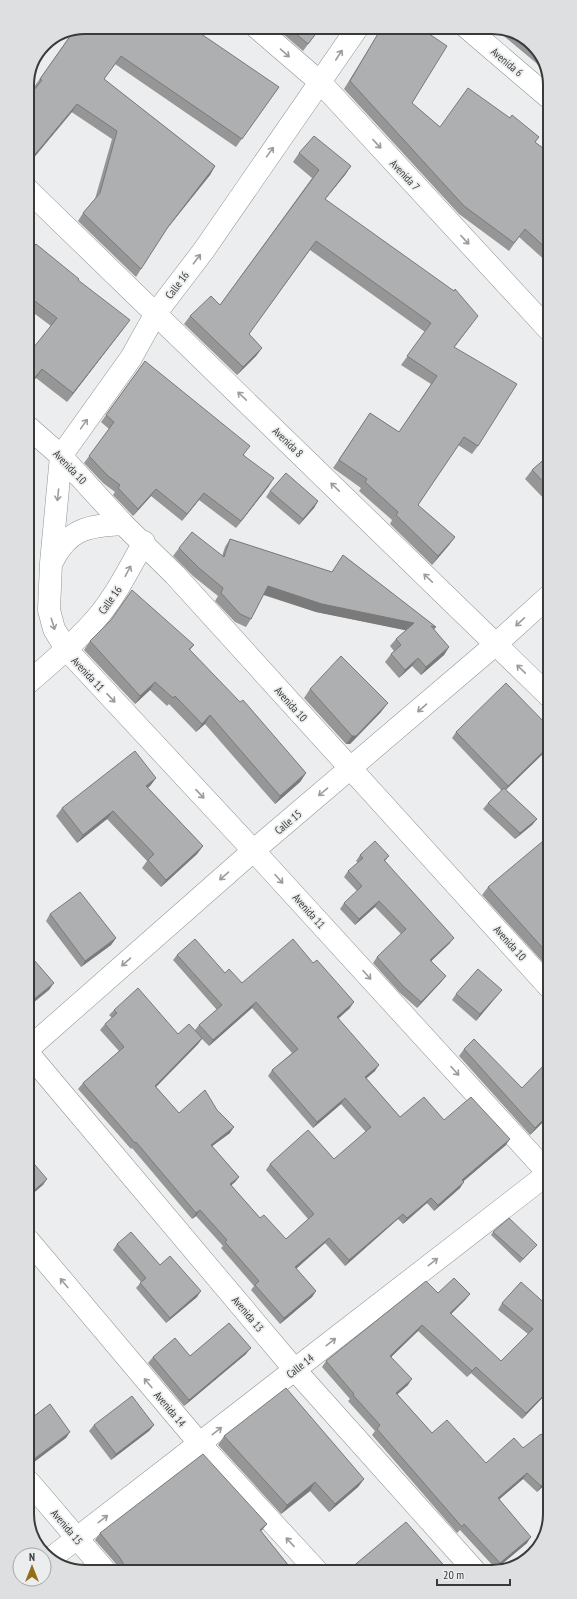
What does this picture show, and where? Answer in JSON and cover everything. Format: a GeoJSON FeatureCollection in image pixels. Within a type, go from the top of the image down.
{"type":"FeatureCollection","features":[{"type":"Feature","properties":{"kind":"street","name":"Avenida 7"},"geometry":{"type":"LineString","coordinates":[[264,34],[321,83],[543,324]]}},
{"type":"Feature","properties":{"kind":"street","name":"Calle 16"},"geometry":{"type":"LineString","coordinates":[[61,456],[131,358],[156,313],[204,250],[259,168],[321,83],[353,34]]}},
{"type":"Feature","properties":{"kind":"street","name":"Avenida 6"},"geometry":{"type":"LineString","coordinates":[[474,34],[543,93]]}},
{"type":"Feature","properties":{"kind":"street","name":"Avenida 8"},"geometry":{"type":"LineString","coordinates":[[34,195],[543,690]]}},
{"type":"Feature","properties":{"kind":"street","name":"Avenida 10"},"geometry":{"type":"LineString","coordinates":[[34,432],[61,456],[123,524],[144,542],[175,575],[350,770],[543,980]]}},
{"type":"Feature","properties":{"kind":"street"},"geometry":{"type":"LineString","coordinates":[[61,456],[51,563],[49,610],[54,629],[66,649]]}},
{"type":"Feature","properties":{"kind":"street"},"geometry":{"type":"LineString","coordinates":[[51,563],[58,548],[76,532],[99,525],[123,524]]}},
{"type":"Feature","properties":{"kind":"street","name":"Calle 16"},"geometry":{"type":"LineString","coordinates":[[34,678],[96,620],[123,580],[144,542]]}},
{"type":"Feature","properties":{"kind":"street","name":"Calle 15"},"geometry":{"type":"LineString","coordinates":[[34,1044],[253,851],[350,770],[543,601]]}},
{"type":"Feature","properties":{"kind":"street","name":"Avenida 11"},"geometry":{"type":"LineString","coordinates":[[66,649],[543,1166]]}},
{"type":"Feature","properties":{"kind":"street","name":"Avenida 13"},"geometry":{"type":"LineString","coordinates":[[34,1060],[295,1370],[470,1565]]}},
{"type":"Feature","properties":{"kind":"street","name":"Calle 14"},"geometry":{"type":"LineString","coordinates":[[55,1555],[543,1178]]}},
{"type":"Feature","properties":{"kind":"street","name":"Avenida 14"},"geometry":{"type":"LineString","coordinates":[[34,1248],[200,1444],[311,1565]]}},
{"type":"Feature","properties":{"kind":"street","name":"Avenida 15"},"geometry":{"type":"LineString","coordinates":[[34,1488],[100,1565]]}},
{"type":"Feature","properties":{"kind":"building"},"geometry":{"type":"Polygon","coordinates":[[[201,34],[279,87],[242,139],[121,56],[104,79],[215,166],[168,227],[141,269],[83,213],[100,193],[117,131],[77,104],[34,156],[34,90],[42,80],[40,79],[70,37],[75,35],[201,34]]]}},
{"type":"Feature","properties":{"kind":"building"},"geometry":{"type":"Polygon","coordinates":[[[296,34],[316,34],[308,44],[296,34]]]}},
{"type":"Feature","properties":{"kind":"building"},"geometry":{"type":"Polygon","coordinates":[[[378,34],[429,34],[447,46],[412,103],[440,127],[468,88],[510,118],[512,115],[539,137],[535,142],[543,148],[543,245],[525,229],[514,243],[464,206],[350,81],[378,34]]]}},
{"type":"Feature","properties":{"kind":"building"},"geometry":{"type":"Polygon","coordinates":[[[314,136],[351,166],[325,199],[454,291],[455,289],[478,316],[454,347],[517,384],[478,446],[464,437],[418,505],[455,537],[438,556],[396,515],[398,512],[365,482],[367,479],[339,460],[370,413],[399,432],[437,376],[407,356],[431,323],[316,241],[249,334],[262,348],[243,367],[190,316],[211,296],[220,305],[319,170],[299,153],[314,136]]]}},
{"type":"Feature","properties":{"kind":"building"},"geometry":{"type":"Polygon","coordinates":[[[36,244],[79,279],[78,280],[130,320],[73,393],[42,369],[34,379],[34,347],[57,318],[34,300],[34,246],[36,244]]]}},
{"type":"Feature","properties":{"kind":"building"},"geometry":{"type":"Polygon","coordinates":[[[145,361],[250,446],[243,455],[274,478],[241,521],[204,493],[187,514],[156,489],[138,509],[118,488],[120,485],[108,476],[89,456],[114,422],[106,415],[145,361]]]}},
{"type":"Feature","properties":{"kind":"building"},"geometry":{"type":"Polygon","coordinates":[[[543,460],[543,482],[532,470],[543,460]]]}},
{"type":"Feature","properties":{"kind":"building"},"geometry":{"type":"Polygon","coordinates":[[[286,473],[318,501],[303,519],[270,491],[286,473]]]}},
{"type":"Feature","properties":{"kind":"building"},"geometry":{"type":"Polygon","coordinates":[[[192,532],[224,557],[230,539],[332,572],[343,555],[436,627],[431,626],[449,647],[426,667],[418,658],[405,670],[391,654],[401,645],[396,639],[414,623],[322,604],[268,586],[251,619],[240,614],[221,593],[223,588],[199,568],[179,548],[192,532]]]}},
{"type":"Feature","properties":{"kind":"building"},"geometry":{"type":"Polygon","coordinates":[[[132,590],[194,645],[189,649],[240,702],[243,700],[306,773],[280,796],[210,715],[202,724],[175,696],[173,698],[155,682],[140,696],[90,641],[111,620],[132,590]]]}},
{"type":"Feature","properties":{"kind":"building"},"geometry":{"type":"Polygon","coordinates":[[[341,656],[388,703],[356,736],[352,736],[310,689],[341,656]]]}},
{"type":"Feature","properties":{"kind":"building"},"geometry":{"type":"Polygon","coordinates":[[[506,683],[543,721],[543,752],[508,786],[456,732],[506,683]]]}},
{"type":"Feature","properties":{"kind":"building"},"geometry":{"type":"Polygon","coordinates":[[[135,751],[156,778],[146,786],[203,846],[166,880],[148,860],[154,854],[113,811],[83,835],[62,808],[135,751]]]}},
{"type":"Feature","properties":{"kind":"building"},"geometry":{"type":"Polygon","coordinates":[[[504,788],[537,819],[520,833],[488,803],[504,788]]]}},
{"type":"Feature","properties":{"kind":"building"},"geometry":{"type":"Polygon","coordinates":[[[375,841],[389,856],[384,860],[454,938],[430,960],[446,976],[421,1002],[403,986],[377,957],[406,929],[379,901],[359,919],[344,903],[362,886],[348,871],[363,858],[360,855],[375,841]]]}},
{"type":"Feature","properties":{"kind":"building"},"geometry":{"type":"Polygon","coordinates":[[[543,841],[543,948],[488,887],[543,841]]]}},
{"type":"Feature","properties":{"kind":"building"},"geometry":{"type":"Polygon","coordinates":[[[80,892],[116,938],[85,961],[50,914],[80,892]]]}},
{"type":"Feature","properties":{"kind":"building"},"geometry":{"type":"Polygon","coordinates":[[[195,939],[225,973],[229,969],[242,983],[293,939],[313,963],[317,960],[354,1002],[337,1017],[379,1065],[365,1077],[400,1117],[424,1097],[444,1120],[471,1097],[510,1139],[462,1180],[464,1182],[438,1205],[431,1198],[407,1218],[403,1214],[349,1260],[329,1238],[295,1267],[316,1291],[284,1318],[255,1285],[259,1281],[225,1242],[227,1240],[200,1210],[196,1213],[136,1142],[135,1143],[83,1083],[124,1047],[105,1024],[117,1013],[114,1010],[138,988],[178,1034],[189,1024],[202,1038],[155,1086],[179,1113],[205,1090],[217,1110],[234,1127],[211,1145],[239,1177],[230,1184],[260,1218],[264,1215],[286,1239],[314,1214],[270,1164],[308,1130],[334,1159],[371,1127],[345,1098],[317,1122],[272,1070],[298,1049],[256,1002],[213,1040],[199,1025],[222,1005],[177,955],[195,939]]]}},
{"type":"Feature","properties":{"kind":"building"},"geometry":{"type":"Polygon","coordinates":[[[34,960],[54,983],[34,999],[34,960]]]}},
{"type":"Feature","properties":{"kind":"building"},"geometry":{"type":"Polygon","coordinates":[[[478,969],[502,990],[480,1014],[456,994],[478,969]]]}},
{"type":"Feature","properties":{"kind":"building"},"geometry":{"type":"Polygon","coordinates":[[[474,1039],[522,1088],[543,1066],[543,1120],[535,1128],[464,1049],[474,1039]]]}},
{"type":"Feature","properties":{"kind":"building"},"geometry":{"type":"Polygon","coordinates":[[[34,1164],[47,1179],[34,1191],[34,1164]]]}},
{"type":"Feature","properties":{"kind":"building"},"geometry":{"type":"Polygon","coordinates":[[[509,1218],[537,1245],[523,1259],[493,1232],[509,1218]]]}},
{"type":"Feature","properties":{"kind":"building"},"geometry":{"type":"Polygon","coordinates":[[[131,1232],[160,1265],[170,1256],[201,1291],[170,1318],[140,1283],[146,1278],[117,1244],[131,1232]]]}},
{"type":"Feature","properties":{"kind":"building"},"geometry":{"type":"Polygon","coordinates":[[[454,1278],[470,1294],[450,1313],[501,1361],[533,1329],[502,1303],[521,1282],[543,1302],[543,1396],[526,1413],[476,1367],[472,1371],[422,1325],[390,1356],[412,1379],[396,1393],[432,1433],[447,1420],[486,1463],[514,1438],[523,1448],[541,1434],[543,1436],[543,1484],[541,1486],[527,1473],[498,1498],[531,1537],[500,1563],[464,1524],[462,1527],[377,1429],[380,1425],[353,1395],[354,1394],[326,1361],[426,1281],[438,1293],[454,1278]]]}},
{"type":"Feature","properties":{"kind":"building"},"geometry":{"type":"Polygon","coordinates":[[[229,1323],[251,1348],[189,1400],[153,1357],[175,1338],[190,1356],[229,1323]]]}},
{"type":"Feature","properties":{"kind":"building"},"geometry":{"type":"Polygon","coordinates":[[[286,1388],[364,1479],[335,1504],[315,1482],[287,1505],[224,1436],[286,1388]]]}},
{"type":"Feature","properties":{"kind":"building"},"geometry":{"type":"Polygon","coordinates":[[[132,1396],[154,1425],[116,1454],[94,1425],[132,1396]]]}},
{"type":"Feature","properties":{"kind":"building"},"geometry":{"type":"Polygon","coordinates":[[[50,1404],[70,1432],[34,1459],[34,1416],[50,1404]]]}},
{"type":"Feature","properties":{"kind":"building"},"geometry":{"type":"Polygon","coordinates":[[[203,1454],[267,1524],[260,1530],[288,1565],[123,1565],[120,1558],[100,1533],[203,1454]]]}},
{"type":"Feature","properties":{"kind":"building"},"geometry":{"type":"Polygon","coordinates":[[[406,1522],[444,1565],[355,1565],[406,1522]]]}}]}
